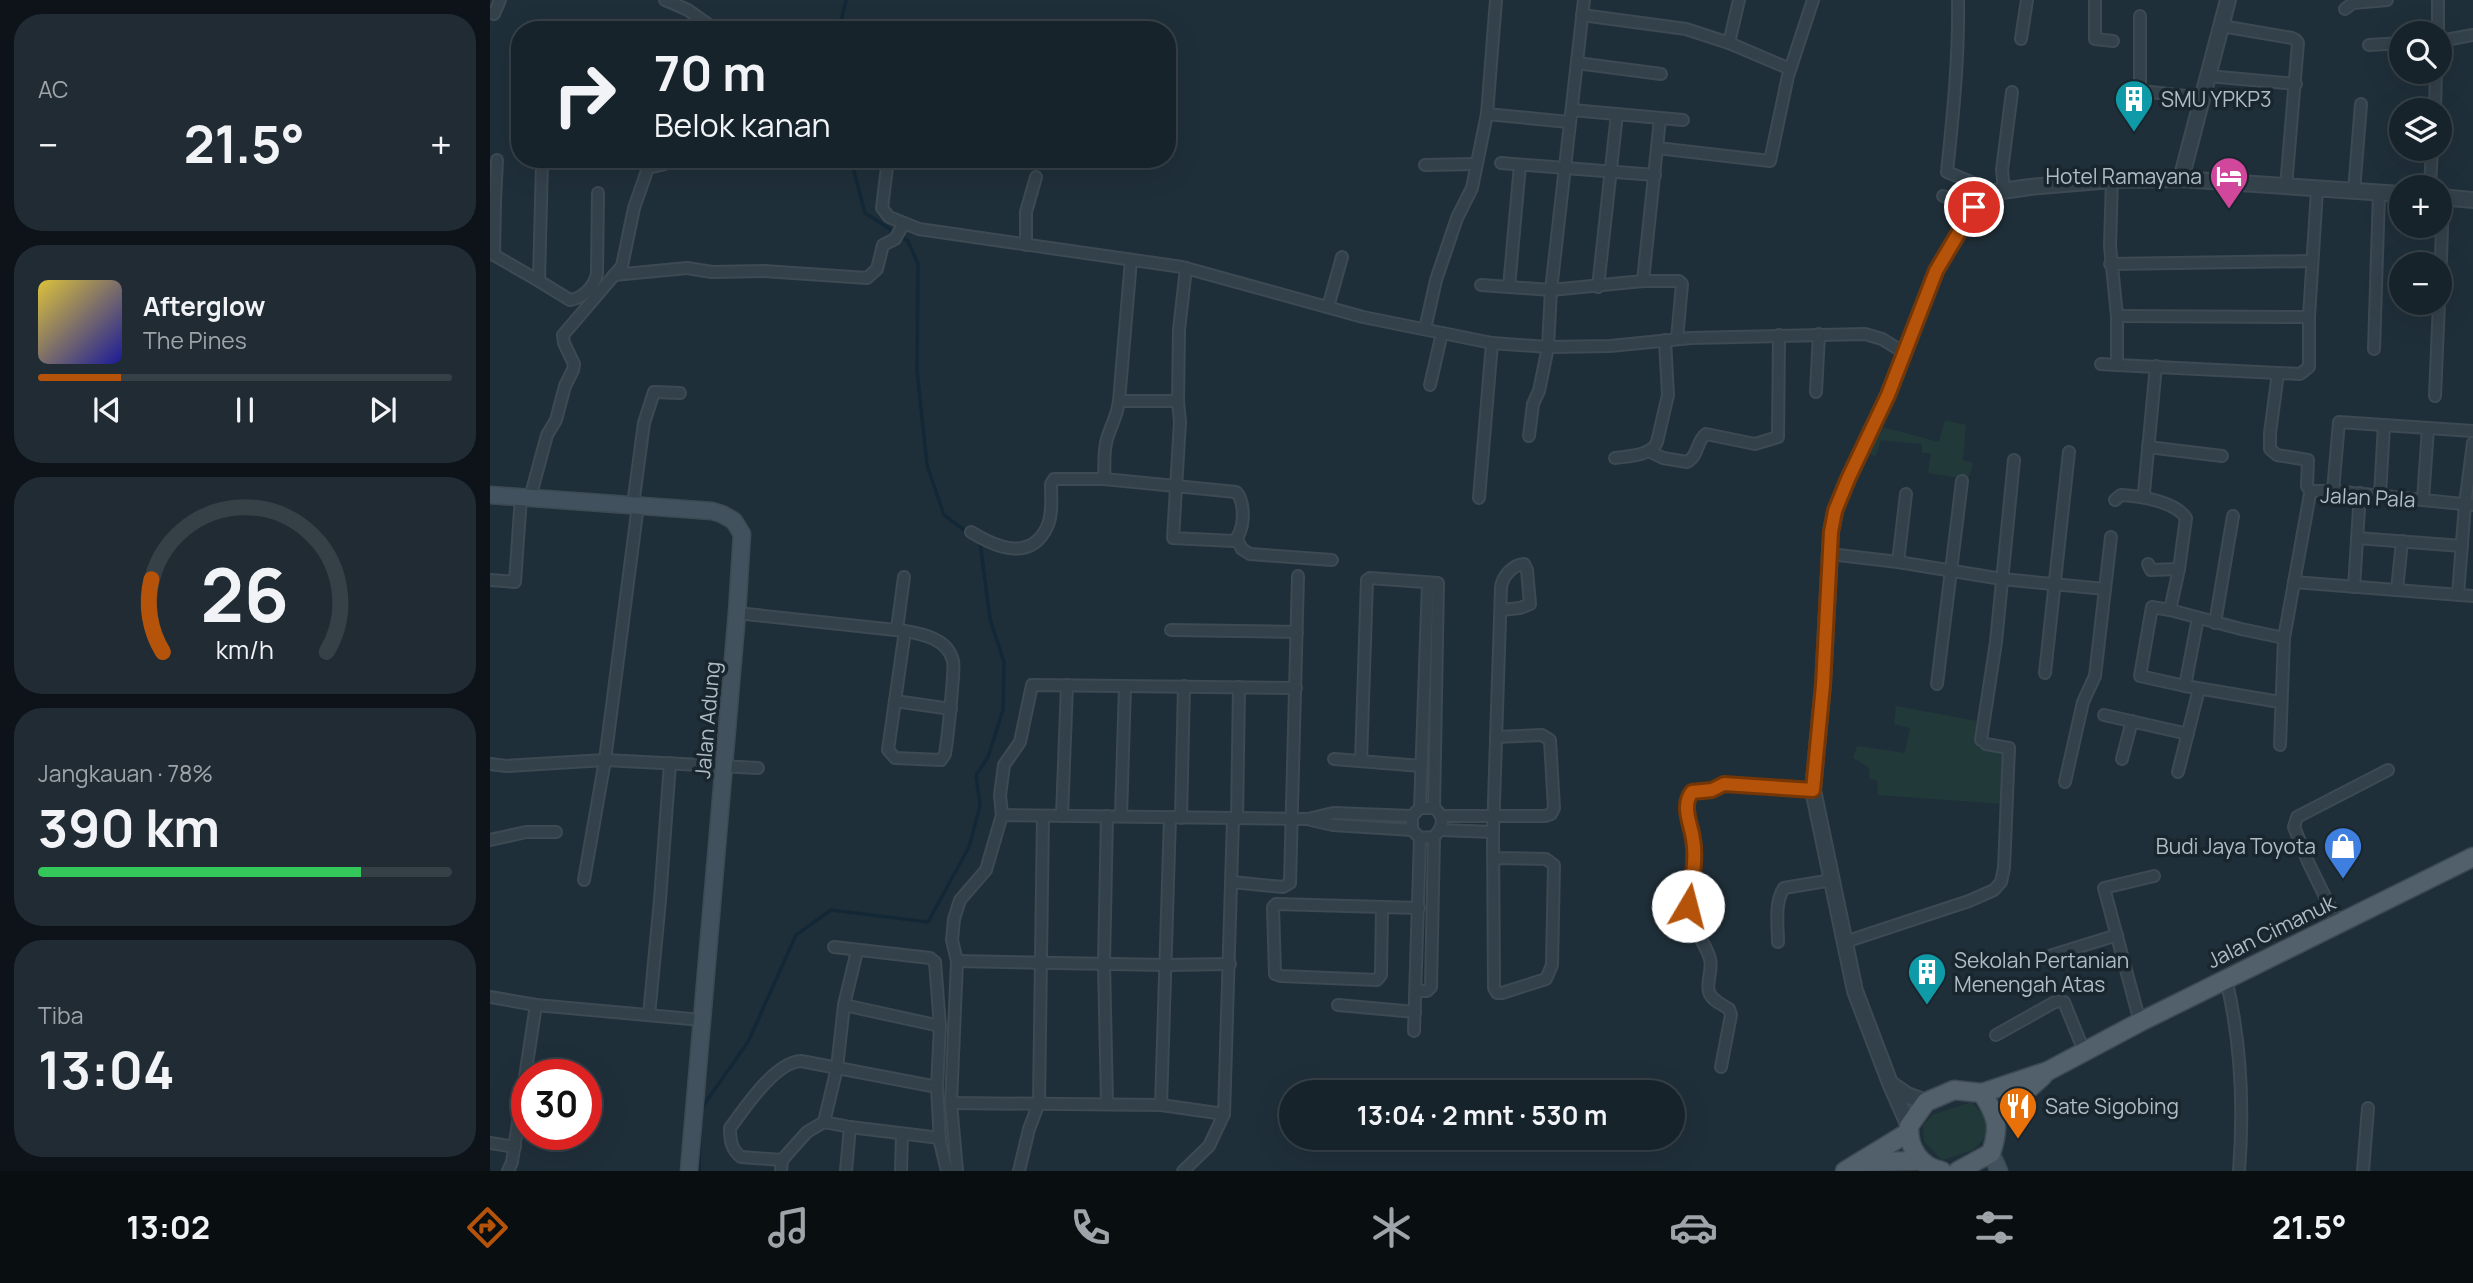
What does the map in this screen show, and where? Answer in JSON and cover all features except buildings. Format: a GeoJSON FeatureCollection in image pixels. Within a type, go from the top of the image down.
{"type":"FeatureCollection","features":[{"type":"Feature","properties":{"kind":"main road","name":"Jalan Adung"},"geometry":{"type":"LineString","coordinates":[[490,495],[712,511],[734,521],[742,534],[689,1171]]}},
{"type":"Feature","properties":{"kind":"main road","name":"Jalan Cimanuk"},"geometry":{"type":"LineString","coordinates":[[2048,1071],[2140,1022],[2473,857]]}},
{"type":"Feature","properties":{"kind":"main road"},"geometry":{"type":"LineString","coordinates":[[1845,1171],[1909,1129],[1926,1102],[1954,1090],[1982,1093],[2048,1071]]}},
{"type":"Feature","properties":{"kind":"main road"},"geometry":{"type":"LineString","coordinates":[[1996,1118],[2048,1071]]}},
{"type":"Feature","properties":{"kind":"main road"},"geometry":{"type":"LineString","coordinates":[[1960,1170],[1991,1153],[1997,1136],[1996,1118],[1982,1093]]}},
{"type":"Feature","properties":{"kind":"main road"},"geometry":{"type":"LineString","coordinates":[[1909,1129],[1932,1168]]}},
{"type":"Feature","properties":{"kind":"main road"},"geometry":{"type":"LineString","coordinates":[[1991,1153],[2000,1171]]}},
{"type":"Feature","properties":{"kind":"main road"},"geometry":{"type":"LineString","coordinates":[[1863,1161],[1932,1168]]}},
{"type":"Feature","properties":{"kind":"street"},"geometry":{"type":"LineString","coordinates":[[494,14],[500,0]]}},
{"type":"Feature","properties":{"kind":"street"},"geometry":{"type":"LineString","coordinates":[[665,0],[688,10],[703,21]]}},
{"type":"Feature","properties":{"kind":"street"},"geometry":{"type":"LineString","coordinates":[[1425,329],[1436,280],[1457,218],[1472,188],[1487,114],[1496,0]]}},
{"type":"Feature","properties":{"kind":"street"},"geometry":{"type":"LineString","coordinates":[[1530,436],[1532,404],[1539,391],[1548,347],[1551,289],[1584,0]]}},
{"type":"Feature","properties":{"kind":"street"},"geometry":{"type":"LineString","coordinates":[[1729,43],[1740,0]]}},
{"type":"Feature","properties":{"kind":"street"},"geometry":{"type":"LineString","coordinates":[[1657,148],[1770,161],[1790,69],[1813,0]]}},
{"type":"Feature","properties":{"kind":"street"},"geometry":{"type":"LineString","coordinates":[[1958,0],[1953,114],[1947,172],[1999,191],[2112,180],[2181,178],[2389,193]]}},
{"type":"Feature","properties":{"kind":"street"},"geometry":{"type":"LineString","coordinates":[[2021,39],[2027,0]]}},
{"type":"Feature","properties":{"kind":"street"},"geometry":{"type":"LineString","coordinates":[[2095,0],[2095,39],[2113,41]]}},
{"type":"Feature","properties":{"kind":"street"},"geometry":{"type":"LineString","coordinates":[[2181,178],[2228,0]]}},
{"type":"Feature","properties":{"kind":"street"},"geometry":{"type":"LineString","coordinates":[[2346,9],[2353,3],[2387,0]]}},
{"type":"Feature","properties":{"kind":"street"},"geometry":{"type":"LineString","coordinates":[[2438,0],[2438,21]]}},
{"type":"Feature","properties":{"kind":"street"},"geometry":{"type":"LineString","coordinates":[[1582,15],[1686,29],[1729,43],[1790,69]]}},
{"type":"Feature","properties":{"kind":"street"},"geometry":{"type":"LineString","coordinates":[[2140,16],[2142,92],[2203,98]]}},
{"type":"Feature","properties":{"kind":"street"},"geometry":{"type":"LineString","coordinates":[[2222,26],[2296,40],[2298,52],[2286,187]]}},
{"type":"Feature","properties":{"kind":"street"},"geometry":{"type":"LineString","coordinates":[[2452,39],[2473,35]]}},
{"type":"Feature","properties":{"kind":"street"},"geometry":{"type":"LineString","coordinates":[[2369,45],[2389,44]]}},
{"type":"Feature","properties":{"kind":"street"},"geometry":{"type":"LineString","coordinates":[[1577,63],[1661,74]]}},
{"type":"Feature","properties":{"kind":"street"},"geometry":{"type":"LineString","coordinates":[[2208,76],[2295,85]]}},
{"type":"Feature","properties":{"kind":"street"},"geometry":{"type":"LineString","coordinates":[[1909,1129],[1854,992],[1813,790],[1823,685],[1831,532],[1835,511],[1905,353],[1936,271],[1974,207],[1999,191],[2012,92]]}},
{"type":"Feature","properties":{"kind":"street"},"geometry":{"type":"LineString","coordinates":[[2354,191],[2361,104]]}},
{"type":"Feature","properties":{"kind":"street"},"geometry":{"type":"LineString","coordinates":[[1572,110],[1683,120]]}},
{"type":"Feature","properties":{"kind":"street"},"geometry":{"type":"LineString","coordinates":[[1487,114],[1569,122]]}},
{"type":"Feature","properties":{"kind":"street"},"geometry":{"type":"LineString","coordinates":[[1598,287],[1617,114]]}},
{"type":"Feature","properties":{"kind":"street"},"geometry":{"type":"LineString","coordinates":[[1643,281],[1660,119]]}},
{"type":"Feature","properties":{"kind":"street"},"geometry":{"type":"LineString","coordinates":[[498,160],[493,200],[492,255],[570,300],[580,298],[593,284],[597,273],[598,193]]}},
{"type":"Feature","properties":{"kind":"street"},"geometry":{"type":"LineString","coordinates":[[1501,163],[1655,174]]}},
{"type":"Feature","properties":{"kind":"street"},"geometry":{"type":"LineString","coordinates":[[1425,165],[1476,164]]}},
{"type":"Feature","properties":{"kind":"street"},"geometry":{"type":"LineString","coordinates":[[1509,287],[1520,165]]}},
{"type":"Feature","properties":{"kind":"street"},"geometry":{"type":"LineString","coordinates":[[539,281],[542,168]]}},
{"type":"Feature","properties":{"kind":"street"},"geometry":{"type":"LineString","coordinates":[[490,580],[515,582],[526,498],[573,370],[574,364],[563,335],[625,258],[634,208],[648,168]]}},
{"type":"Feature","properties":{"kind":"street"},"geometry":{"type":"LineString","coordinates":[[887,168],[881,208],[889,217],[903,225],[1186,268],[1363,317],[1492,343],[1548,347],[1610,346],[1665,340],[1865,334],[1882,339],[1905,353]]}},
{"type":"Feature","properties":{"kind":"street"},"geometry":{"type":"LineString","coordinates":[[1026,245],[1026,212],[1037,177]]}},
{"type":"Feature","properties":{"kind":"street"},"geometry":{"type":"LineString","coordinates":[[2112,180],[2110,264],[2116,316],[2117,365]]}},
{"type":"Feature","properties":{"kind":"street"},"geometry":{"type":"LineString","coordinates":[[2101,364],[2300,374],[2308,370],[2317,190]]}},
{"type":"Feature","properties":{"kind":"street"},"geometry":{"type":"LineString","coordinates":[[2374,349],[2379,193]]}},
{"type":"Feature","properties":{"kind":"street"},"geometry":{"type":"LineString","coordinates":[[1943,197],[1974,207]]}},
{"type":"Feature","properties":{"kind":"street"},"geometry":{"type":"LineString","coordinates":[[2452,198],[2473,200]]}},
{"type":"Feature","properties":{"kind":"street"},"geometry":{"type":"LineString","coordinates":[[614,275],[687,268],[712,272],[764,271],[867,278],[877,269],[883,245],[895,239],[903,225]]}},
{"type":"Feature","properties":{"kind":"street"},"geometry":{"type":"LineString","coordinates":[[1328,307],[1342,257]]}},
{"type":"Feature","properties":{"kind":"street"},"geometry":{"type":"LineString","coordinates":[[1104,479],[1107,437],[1116,419],[1119,401],[1131,260]]}},
{"type":"Feature","properties":{"kind":"street"},"geometry":{"type":"LineString","coordinates":[[2110,264],[2312,261]]}},
{"type":"Feature","properties":{"kind":"street"},"geometry":{"type":"LineString","coordinates":[[1186,268],[1179,330],[1180,422],[1173,535],[1174,539],[1237,540]]}},
{"type":"Feature","properties":{"kind":"street"},"geometry":{"type":"LineString","coordinates":[[1481,285],[1551,289],[1676,280],[1682,284],[1677,340]]}},
{"type":"Feature","properties":{"kind":"street"},"geometry":{"type":"LineString","coordinates":[[2435,396],[2438,315]]}},
{"type":"Feature","properties":{"kind":"street"},"geometry":{"type":"LineString","coordinates":[[2116,316],[2309,317]]}},
{"type":"Feature","properties":{"kind":"street"},"geometry":{"type":"LineString","coordinates":[[1430,385],[1442,333]]}},
{"type":"Feature","properties":{"kind":"street"},"geometry":{"type":"LineString","coordinates":[[1816,392],[1819,334]]}},
{"type":"Feature","properties":{"kind":"street"},"geometry":{"type":"LineString","coordinates":[[1649,451],[1662,458],[1687,462],[1695,456],[1701,439],[1706,434],[1755,444],[1778,437],[1779,335]]}},
{"type":"Feature","properties":{"kind":"street"},"geometry":{"type":"LineString","coordinates":[[1615,458],[1649,451],[1657,442],[1668,394],[1665,340]]}},
{"type":"Feature","properties":{"kind":"street"},"geometry":{"type":"LineString","coordinates":[[1479,498],[1492,343]]}},
{"type":"Feature","properties":{"kind":"street"},"geometry":{"type":"LineString","coordinates":[[2145,496],[2156,366]]}},
{"type":"Feature","properties":{"kind":"street"},"geometry":{"type":"LineString","coordinates":[[2278,373],[2270,449],[2277,455],[2308,460],[2307,486],[2311,492]]}},
{"type":"Feature","properties":{"kind":"street"},"geometry":{"type":"LineString","coordinates":[[584,880],[605,760],[645,423],[654,392],[680,393]]}},
{"type":"Feature","properties":{"kind":"street"},"geometry":{"type":"LineString","coordinates":[[1119,401],[1178,401]]}},
{"type":"Feature","properties":{"kind":"street"},"geometry":{"type":"LineString","coordinates":[[2333,491],[2339,422],[2473,431]]}},
{"type":"Feature","properties":{"kind":"street"},"geometry":{"type":"LineString","coordinates":[[2380,495],[2384,425]]}},
{"type":"Feature","properties":{"kind":"street"},"geometry":{"type":"LineString","coordinates":[[2423,500],[2428,428]]}},
{"type":"Feature","properties":{"kind":"street"},"geometry":{"type":"LineString","coordinates":[[2458,595],[2473,443]]}},
{"type":"Feature","properties":{"kind":"street"},"geometry":{"type":"LineString","coordinates":[[2148,447],[2222,456]]}},
{"type":"Feature","properties":{"kind":"street"},"geometry":{"type":"LineString","coordinates":[[2045,673],[2069,452]]}},
{"type":"Feature","properties":{"kind":"street"},"geometry":{"type":"LineString","coordinates":[[1845,942],[1969,901],[1999,886],[2004,868],[2010,748],[1983,742],[2014,460]]}},
{"type":"Feature","properties":{"kind":"street"},"geometry":{"type":"LineString","coordinates":[[971,532],[998,547],[1024,547],[1036,541],[1047,528],[1051,484],[1054,479],[1104,479],[1239,494],[1242,499],[1241,533],[1237,540]]}},
{"type":"Feature","properties":{"kind":"street"},"geometry":{"type":"LineString","coordinates":[[1937,684],[1962,481]]}},
{"type":"Feature","properties":{"kind":"street","name":"Jalan Pala"},"geometry":{"type":"LineString","coordinates":[[2280,745],[2284,638],[2311,492],[2360,493],[2469,504]]}},
{"type":"Feature","properties":{"kind":"street"},"geometry":{"type":"LineString","coordinates":[[2354,587],[2360,493]]}},
{"type":"Feature","properties":{"kind":"street"},"geometry":{"type":"LineString","coordinates":[[1898,562],[1906,494]]}},
{"type":"Feature","properties":{"kind":"street"},"geometry":{"type":"LineString","coordinates":[[2115,500],[2121,495],[2145,496],[2180,511],[2186,518],[2170,610]]}},
{"type":"Feature","properties":{"kind":"street"},"geometry":{"type":"LineString","coordinates":[[2215,622],[2233,516]]}},
{"type":"Feature","properties":{"kind":"street"},"geometry":{"type":"LineString","coordinates":[[2065,782],[2082,702],[2095,676],[2111,537]]}},
{"type":"Feature","properties":{"kind":"street"},"geometry":{"type":"LineString","coordinates":[[2357,538],[2462,546]]}},
{"type":"Feature","properties":{"kind":"street"},"geometry":{"type":"LineString","coordinates":[[1237,540],[1242,549],[1250,554],[1332,560]]}},
{"type":"Feature","properties":{"kind":"street"},"geometry":{"type":"LineString","coordinates":[[2397,590],[2402,541]]}},
{"type":"Feature","properties":{"kind":"street"},"geometry":{"type":"LineString","coordinates":[[1830,554],[2002,579],[2105,590]]}},
{"type":"Feature","properties":{"kind":"street"},"geometry":{"type":"LineString","coordinates":[[2148,564],[2151,570],[2179,569]]}},
{"type":"Feature","properties":{"kind":"street"},"geometry":{"type":"LineString","coordinates":[[1231,882],[1283,887],[1290,883],[1298,576]]}},
{"type":"Feature","properties":{"kind":"street"},"geometry":{"type":"LineString","coordinates":[[737,613],[901,630],[925,634],[936,640],[953,661],[951,709],[943,758],[937,761],[895,758],[888,750],[895,701],[901,630],[904,577]]}},
{"type":"Feature","properties":{"kind":"street"},"geometry":{"type":"LineString","coordinates":[[1361,761],[1367,580],[1370,578],[1438,583],[1437,834],[1431,987],[1427,991],[1416,991]]}},
{"type":"Feature","properties":{"kind":"street"},"geometry":{"type":"LineString","coordinates":[[2294,582],[2473,596]]}},
{"type":"Feature","properties":{"kind":"street"},"geometry":{"type":"LineString","coordinates":[[1414,1031],[1419,908],[1416,812],[1421,766],[1428,583]]}},
{"type":"Feature","properties":{"kind":"street"},"geometry":{"type":"LineString","coordinates":[[2280,702],[2140,676],[2152,607],[2284,638]]}},
{"type":"Feature","properties":{"kind":"street"},"geometry":{"type":"LineString","coordinates":[[1495,858],[1546,859],[1553,865],[1550,974],[1546,979],[1502,993],[1497,993],[1494,988],[1493,832],[1501,610]]}},
{"type":"Feature","properties":{"kind":"street"},"geometry":{"type":"LineString","coordinates":[[2185,686],[2198,618]]}},
{"type":"Feature","properties":{"kind":"street"},"geometry":{"type":"LineString","coordinates":[[1171,630],[1297,632]]}},
{"type":"Feature","properties":{"kind":"street"},"geometry":{"type":"LineString","coordinates":[[957,1171],[951,1103],[957,961],[952,940],[960,900],[986,870],[1002,815],[1000,795],[1004,765],[1020,742],[1032,685],[1296,688]]}},
{"type":"Feature","properties":{"kind":"street"},"geometry":{"type":"LineString","coordinates":[[1062,816],[1067,685]]}},
{"type":"Feature","properties":{"kind":"street"},"geometry":{"type":"LineString","coordinates":[[1121,816],[1125,686]]}},
{"type":"Feature","properties":{"kind":"street"},"geometry":{"type":"LineString","coordinates":[[1161,1105],[1166,965],[1184,686]]}},
{"type":"Feature","properties":{"kind":"street"},"geometry":{"type":"LineString","coordinates":[[1184,1171],[1209,1146],[1224,1114],[1239,687]]}},
{"type":"Feature","properties":{"kind":"street"},"geometry":{"type":"LineString","coordinates":[[2178,772],[2199,689]]}},
{"type":"Feature","properties":{"kind":"street"},"geometry":{"type":"LineString","coordinates":[[1424,693],[1436,694]]}},
{"type":"Feature","properties":{"kind":"street"},"geometry":{"type":"LineString","coordinates":[[895,701],[951,709]]}},
{"type":"Feature","properties":{"kind":"street"},"geometry":{"type":"LineString","coordinates":[[2104,715],[2188,734]]}},
{"type":"Feature","properties":{"kind":"street"},"geometry":{"type":"LineString","coordinates":[[2122,759],[2132,721]]}},
{"type":"Feature","properties":{"kind":"street"},"geometry":{"type":"LineString","coordinates":[[1002,815],[1308,819],[1333,813],[1437,812],[1494,817],[1551,814],[1550,740],[1542,735],[1496,737]]}},
{"type":"Feature","properties":{"kind":"street"},"geometry":{"type":"LineString","coordinates":[[1334,759],[1421,766]]}},
{"type":"Feature","properties":{"kind":"street"},"geometry":{"type":"LineString","coordinates":[[490,764],[506,766],[605,760],[758,768]]}},
{"type":"Feature","properties":{"kind":"street"},"geometry":{"type":"LineString","coordinates":[[649,1015],[670,763]]}},
{"type":"Feature","properties":{"kind":"street"},"geometry":{"type":"LineString","coordinates":[[2338,923],[2309,864],[2294,821],[2388,770]]}},
{"type":"Feature","properties":{"kind":"street"},"geometry":{"type":"LineString","coordinates":[[1721,1067],[1731,1016],[1729,1009],[1717,1002],[1708,991],[1710,959],[1696,934],[1688,906],[1694,848],[1687,820],[1689,796],[1692,792],[1712,790],[1724,784],[1813,790]]}},
{"type":"Feature","properties":{"kind":"street"},"geometry":{"type":"LineString","coordinates":[[1019,1171],[1029,1129],[1039,1103],[1043,816]]}},
{"type":"Feature","properties":{"kind":"street"},"geometry":{"type":"LineString","coordinates":[[1107,817],[1104,964],[1107,1103]]}},
{"type":"Feature","properties":{"kind":"street"},"geometry":{"type":"LineString","coordinates":[[1308,819],[1333,825],[1416,834],[1493,832]]}},
{"type":"Feature","properties":{"kind":"street"},"geometry":{"type":"LineString","coordinates":[[490,840],[526,832],[556,832]]}},
{"type":"Feature","properties":{"kind":"street"},"geometry":{"type":"LineString","coordinates":[[2140,1022],[2104,888],[2154,876]]}},
{"type":"Feature","properties":{"kind":"street"},"geometry":{"type":"LineString","coordinates":[[1778,942],[1778,905],[1781,891],[1784,888],[1832,880]]}},
{"type":"Feature","properties":{"kind":"street"},"geometry":{"type":"LineString","coordinates":[[1382,909],[1381,975],[1377,980],[1275,974],[1273,907],[1276,904],[1419,908]]}},
{"type":"Feature","properties":{"kind":"street"},"geometry":{"type":"LineString","coordinates":[[2040,959],[2117,935]]}},
{"type":"Feature","properties":{"kind":"street"},"geometry":{"type":"LineString","coordinates":[[834,947],[930,958],[935,962],[940,1026],[937,1087],[940,1138],[947,1171]]}},
{"type":"Feature","properties":{"kind":"street"},"geometry":{"type":"LineString","coordinates":[[824,1122],[837,1068],[844,1005],[857,951]]}},
{"type":"Feature","properties":{"kind":"street"},"geometry":{"type":"LineString","coordinates":[[957,961],[1230,964]]}},
{"type":"Feature","properties":{"kind":"street"},"geometry":{"type":"LineString","coordinates":[[2226,979],[2235,1013],[2241,1085],[2239,1171]]}},
{"type":"Feature","properties":{"kind":"street"},"geometry":{"type":"LineString","coordinates":[[490,997],[536,1005],[702,1020]]}},
{"type":"Feature","properties":{"kind":"street"},"geometry":{"type":"LineString","coordinates":[[1996,1035],[2061,1001],[2087,1050]]}},
{"type":"Feature","properties":{"kind":"street"},"geometry":{"type":"LineString","coordinates":[[528,1059],[536,1005]]}},
{"type":"Feature","properties":{"kind":"street"},"geometry":{"type":"LineString","coordinates":[[844,1005],[940,1026]]}},
{"type":"Feature","properties":{"kind":"street"},"geometry":{"type":"LineString","coordinates":[[1338,1006],[1415,1012]]}},
{"type":"Feature","properties":{"kind":"street"},"geometry":{"type":"LineString","coordinates":[[937,1087],[801,1061],[787,1064],[755,1096],[730,1128],[732,1146],[741,1157],[781,1166],[807,1132],[824,1122],[940,1138]]}},
{"type":"Feature","properties":{"kind":"street"},"geometry":{"type":"LineString","coordinates":[[1890,1083],[1907,1095],[1926,1102]]}},
{"type":"Feature","properties":{"kind":"street"},"geometry":{"type":"LineString","coordinates":[[951,1103],[1161,1105],[1224,1114]]}},
{"type":"Feature","properties":{"kind":"street"},"geometry":{"type":"LineString","coordinates":[[2364,1171],[2368,1108]]}},
{"type":"Feature","properties":{"kind":"street"},"geometry":{"type":"LineString","coordinates":[[846,1171],[850,1127]]}},
{"type":"Feature","properties":{"kind":"street"},"geometry":{"type":"LineString","coordinates":[[901,1171],[902,1134]]}},
{"type":"Feature","properties":{"kind":"street"},"geometry":{"type":"LineString","coordinates":[[490,1143],[511,1146]]}},
{"type":"Feature","properties":{"kind":"street"},"geometry":{"type":"LineString","coordinates":[[508,1171],[514,1150]]}},
{"type":"Feature","properties":{"kind":"green space"},"geometry":{"type":"Polygon","coordinates":[[[1945,420],[1966,425],[1963,460],[1973,463],[1968,479],[1928,473],[1931,453],[1922,453],[1922,444],[1881,440],[1875,457],[1865,450],[1882,427],[1939,442],[1945,420]]]}},
{"type":"Feature","properties":{"kind":"green space"},"geometry":{"type":"Polygon","coordinates":[[[1896,706],[1977,721],[1976,742],[2006,751],[2005,804],[1878,795],[1877,780],[1870,779],[1869,768],[1853,758],[1857,746],[1905,753],[1910,728],[1894,724],[1896,706]]]}},
{"type":"Feature","properties":{"kind":"green space"},"geometry":{"type":"Polygon","coordinates":[[[1972,1102],[1984,1117],[1988,1134],[1973,1150],[1942,1160],[1924,1141],[1923,1125],[1934,1114],[1972,1102]]]}},
{"type":"Feature","properties":{"kind":"waterway"},"geometry":{"type":"LineString","coordinates":[[841,21],[846,0]]}},
{"type":"Feature","properties":{"kind":"waterway"},"geometry":{"type":"LineString","coordinates":[[853,168],[865,213],[908,241],[918,264],[917,371],[927,465],[944,515],[968,533]]}},
{"type":"Feature","properties":{"kind":"waterway"},"geometry":{"type":"LineString","coordinates":[[701,1109],[748,1042],[796,935],[831,910],[928,922],[969,847],[980,806],[976,775],[988,757],[1003,710],[1004,662],[990,619],[980,542],[977,540]]}},
{"type":"Feature","properties":{"kind":"waterway"},"geometry":{"type":"LineString","coordinates":[[699,1171],[700,1128]]}},
{"type":"Feature","properties":{"kind":"place","name":"SMU YPKP3"},"geometry":{"type":"Point","coordinates":[2134,133]}},
{"type":"Feature","properties":{"kind":"place","name":"Hotel Ramayana"},"geometry":{"type":"Point","coordinates":[2229,210]}},
{"type":"Feature","properties":{"kind":"place","name":"Budi Jaya Toyota"},"geometry":{"type":"Point","coordinates":[2343,880]}},
{"type":"Feature","properties":{"kind":"place","name":"Sekolah Pertanian Menengah Atas"},"geometry":{"type":"Point","coordinates":[1927,1006]}},
{"type":"Feature","properties":{"kind":"place","name":"Sate Sigobing"},"geometry":{"type":"Point","coordinates":[2018,1140]}},
{"type":"Feature","properties":{"kind":"route"},"geometry":{"type":"LineString","coordinates":[[1688,906],[1694,848],[1687,820],[1689,796],[1692,792],[1712,790],[1724,784],[1813,790],[1823,685],[1831,532],[1835,511],[1888,395],[1936,271],[1974,207]]}}]}
